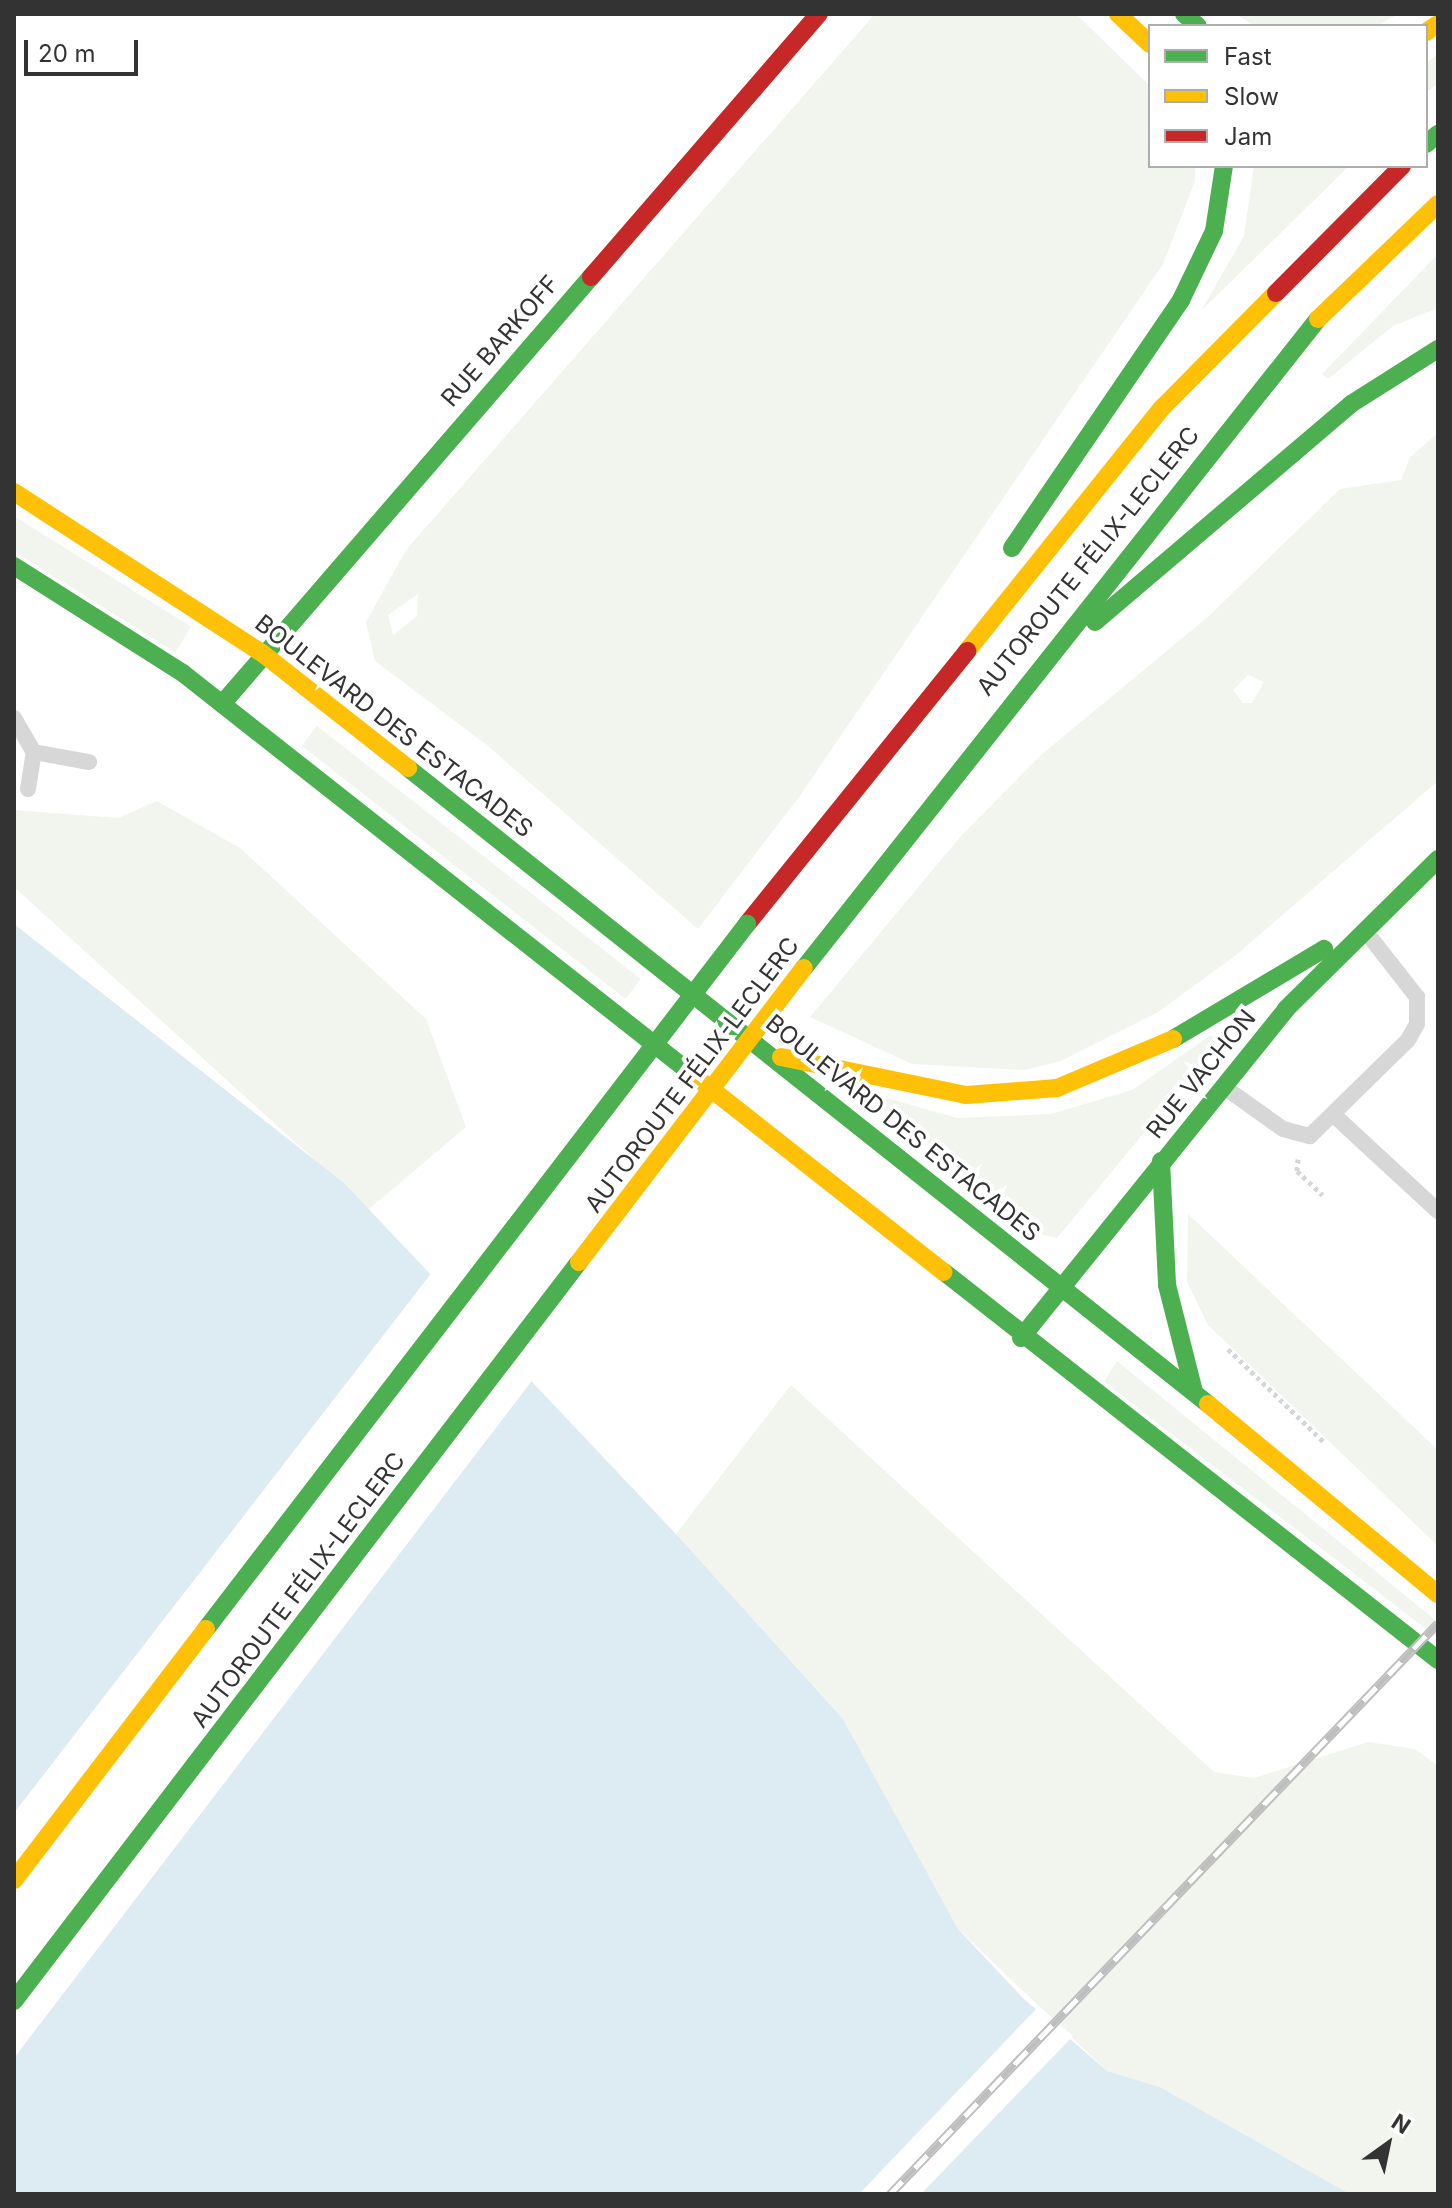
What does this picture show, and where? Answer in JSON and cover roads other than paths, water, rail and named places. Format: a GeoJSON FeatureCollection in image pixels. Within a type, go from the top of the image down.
{"type":"FeatureCollection","features":[{"type":"Feature","properties":{"kind":"main road","name":"RUE BARKOFF"},"geometry":{"type":"LineString","coordinates":[[222,704],[262,653],[819,14]]}},
{"type":"Feature","properties":{"kind":"main road"},"geometry":{"type":"LineString","coordinates":[[1118,14],[1148,42]]}},
{"type":"Feature","properties":{"kind":"main road"},"geometry":{"type":"LineString","coordinates":[[1004,561],[1181,300],[1214,231],[1224,168]]}},
{"type":"Feature","properties":{"kind":"main road","name":"AUTOROUTE FÉLIX-LECLERC"},"geometry":{"type":"LineString","coordinates":[[14,1880],[836,809],[1162,408],[1400,168]]}},
{"type":"Feature","properties":{"kind":"main road","name":"AUTOROUTE FÉLIX-LECLERC"},"geometry":{"type":"LineString","coordinates":[[14,2001],[1014,691],[1293,343],[1438,204]]}},
{"type":"Feature","properties":{"kind":"main road"},"geometry":{"type":"LineString","coordinates":[[1014,691],[1359,397],[1438,349]]}},
{"type":"Feature","properties":{"kind":"main road","name":"BOULEVARD DES ESTACADES"},"geometry":{"type":"LineString","coordinates":[[14,492],[262,653],[1194,1392],[1438,1594]]}},
{"type":"Feature","properties":{"kind":"main road"},"geometry":{"type":"LineString","coordinates":[[14,566],[222,704],[1021,1338],[1438,1660]]}},
{"type":"Feature","properties":{"kind":"main road"},"geometry":{"type":"LineString","coordinates":[[836,809],[969,613]]}},
{"type":"Feature","properties":{"kind":"main road","name":"RUE VACHON"},"geometry":{"type":"LineString","coordinates":[[1021,1338],[1223,1086],[1362,927],[1438,859]]}},
{"type":"Feature","properties":{"kind":"main road"},"geometry":{"type":"LineString","coordinates":[[774,1056],[966,1095],[1057,1088],[1141,1058],[1362,927]]}},
{"type":"Feature","properties":{"kind":"main road"},"geometry":{"type":"LineString","coordinates":[[1161,1161],[1167,1285],[1194,1392]]}},
{"type":"Feature","properties":{"kind":"lane"},"geometry":{"type":"LineString","coordinates":[[14,718],[34,752],[28,789]]}},
{"type":"Feature","properties":{"kind":"lane"},"geometry":{"type":"LineString","coordinates":[[34,752],[89,762]]}},
{"type":"Feature","properties":{"kind":"lane"},"geometry":{"type":"LineString","coordinates":[[1223,1086],[1295,1134],[1310,1136],[1336,1117],[1408,1040],[1419,1015],[1414,988],[1362,927]]}},
{"type":"Feature","properties":{"kind":"lane"},"geometry":{"type":"LineString","coordinates":[[1336,1117],[1438,1211]]}},
{"type":"Feature","properties":{"kind":"railway"},"geometry":{"type":"LineString","coordinates":[[890,2194],[1438,1623]]}}]}
